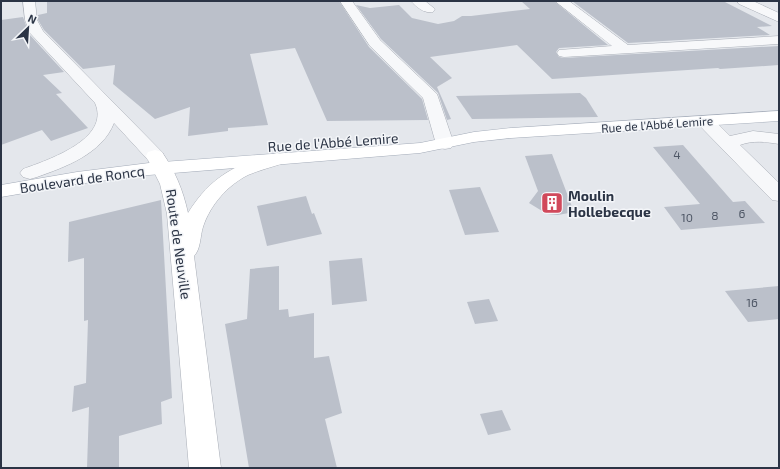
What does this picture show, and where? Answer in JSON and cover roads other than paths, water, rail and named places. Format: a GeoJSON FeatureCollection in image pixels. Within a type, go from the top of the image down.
{"type":"FeatureCollection","features":[{"type":"Feature","properties":{"kind":"main road","name":"Rue de l'Abbé Lemire"},"geometry":{"type":"LineString","coordinates":[[159,162],[511,133],[779,116]]}},
{"type":"Feature","properties":{"kind":"main road","name":"Rue de l'Abbé Lemire"},"geometry":{"type":"LineString","coordinates":[[159,162],[277,159],[420,148],[444,139]]}},
{"type":"Feature","properties":{"kind":"main road"},"geometry":{"type":"LineString","coordinates":[[184,275],[187,244],[191,229],[198,213],[206,202],[217,189],[242,171],[277,159]]}},
{"type":"Feature","properties":{"kind":"main road","name":"Boulevard de Roncq"},"geometry":{"type":"LineString","coordinates":[[1,179],[107,161],[159,162]]}},
{"type":"Feature","properties":{"kind":"main road","name":"Boulevard de Roncq"},"geometry":{"type":"LineString","coordinates":[[1,191],[96,175],[159,162]]}},
{"type":"Feature","properties":{"kind":"main road","name":"Route de Neuville"},"geometry":{"type":"LineString","coordinates":[[159,162],[174,192],[205,468]]}},
{"type":"Feature","properties":{"kind":"street","name":"Route de Neuville"},"geometry":{"type":"LineString","coordinates":[[29,1],[31,20],[37,33],[159,162]]}},
{"type":"Feature","properties":{"kind":"street"},"geometry":{"type":"LineString","coordinates":[[346,1],[375,43],[431,97],[444,139]]}},
{"type":"Feature","properties":{"kind":"street"},"geometry":{"type":"LineString","coordinates":[[417,1],[429,9]]}},
{"type":"Feature","properties":{"kind":"street"},"geometry":{"type":"LineString","coordinates":[[560,1],[625,49]]}},
{"type":"Feature","properties":{"kind":"street"},"geometry":{"type":"LineString","coordinates":[[743,1],[779,18]]}},
{"type":"Feature","properties":{"kind":"street"},"geometry":{"type":"LineString","coordinates":[[564,53],[779,40]]}},
{"type":"Feature","properties":{"kind":"street"},"geometry":{"type":"LineString","coordinates":[[30,173],[64,160],[77,152],[98,135],[107,120],[107,111],[103,102]]}},
{"type":"Feature","properties":{"kind":"street"},"geometry":{"type":"LineString","coordinates":[[760,118],[779,133]]}},
{"type":"Feature","properties":{"kind":"street"},"geometry":{"type":"LineString","coordinates":[[705,121],[779,196]]}},
{"type":"Feature","properties":{"kind":"street"},"geometry":{"type":"LineString","coordinates":[[728,144],[751,136],[779,139]]}},
{"type":"Feature","properties":{"kind":"place","name":"Moulin Hollebecque"},"geometry":{"type":"Point","coordinates":[552,203]}}]}
